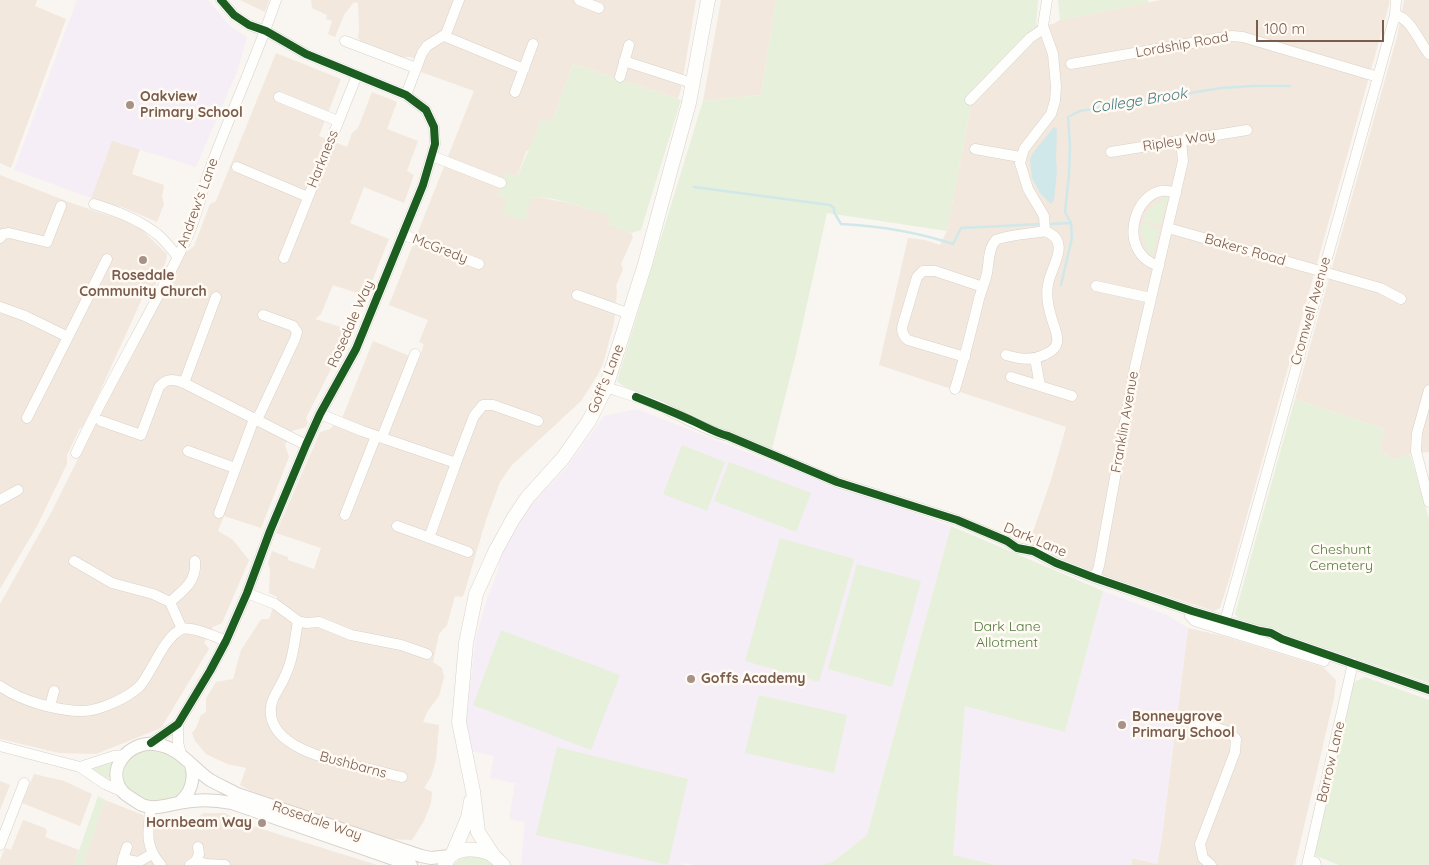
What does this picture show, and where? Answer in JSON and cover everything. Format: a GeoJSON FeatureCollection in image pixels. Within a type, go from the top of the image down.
{"type":"FeatureCollection","features":[{"type":"Feature","properties":{"kind":"main road","name":"Goff's Lane"},"geometry":{"type":"LineString","coordinates":[[498,860],[478,832],[473,791],[459,722],[466,644],[476,594],[496,550],[513,519],[589,421],[606,386],[630,314],[670,172],[692,83],[708,0]]}},
{"type":"Feature","properties":{"kind":"main road","name":"Goff's Lane"},"geometry":{"type":"LineString","coordinates":[[449,858],[468,818],[473,791]]}},
{"type":"Feature","properties":{"kind":"main road"},"geometry":{"type":"LineString","coordinates":[[449,858],[465,850],[482,850],[498,860]]}},
{"type":"Feature","properties":{"kind":"street","name":"Rosedale Way"},"geometry":{"type":"LineString","coordinates":[[80,766],[124,755],[136,747],[151,743],[178,724],[226,641],[306,445],[320,414],[356,349],[423,185],[432,156],[434,127],[426,110],[406,95],[306,54],[266,31],[249,25],[234,15],[221,0]]}},
{"type":"Feature","properties":{"kind":"street","name":"Andrew's Lane"},"geometry":{"type":"LineString","coordinates":[[76,453],[102,398],[178,257],[195,219],[210,167],[266,31],[276,0]]}},
{"type":"Feature","properties":{"kind":"street"},"geometry":{"type":"LineString","coordinates":[[406,95],[424,49],[444,36],[459,0]]}},
{"type":"Feature","properties":{"kind":"street"},"geometry":{"type":"LineString","coordinates":[[579,0],[599,8]]}},
{"type":"Feature","properties":{"kind":"street"},"geometry":{"type":"LineString","coordinates":[[1006,355],[1024,359],[1035,358],[1053,349],[1058,338],[1049,308],[1047,288],[1059,248],[1054,237],[1045,227],[1042,212],[1028,189],[1022,173],[1020,157],[1050,114],[1055,101],[1056,86],[1053,54],[1044,29],[1043,18],[1047,0]]}},
{"type":"Feature","properties":{"kind":"street","name":"Cromwell Avenue"},"geometry":{"type":"LineString","coordinates":[[1225,621],[1378,77],[1395,15],[1396,0]]}},
{"type":"Feature","properties":{"kind":"street"},"geometry":{"type":"LineString","coordinates":[[1395,15],[1408,23],[1429,54]]}},
{"type":"Feature","properties":{"kind":"street"},"geometry":{"type":"LineString","coordinates":[[970,100],[1030,38],[1044,29]]}},
{"type":"Feature","properties":{"kind":"street"},"geometry":{"type":"LineString","coordinates":[[444,36],[524,69]]}},
{"type":"Feature","properties":{"kind":"street","name":"Lordship Road"},"geometry":{"type":"LineString","coordinates":[[1071,64],[1232,36],[1378,77]]}},
{"type":"Feature","properties":{"kind":"street"},"geometry":{"type":"LineString","coordinates":[[345,40],[416,68]]}},
{"type":"Feature","properties":{"kind":"street"},"geometry":{"type":"LineString","coordinates":[[515,92],[533,44]]}},
{"type":"Feature","properties":{"kind":"street"},"geometry":{"type":"LineString","coordinates":[[620,77],[629,45]]}},
{"type":"Feature","properties":{"kind":"street"},"geometry":{"type":"LineString","coordinates":[[624,61],[692,83]]}},
{"type":"Feature","properties":{"kind":"street","name":"Harkness"},"geometry":{"type":"LineString","coordinates":[[284,258],[357,75]]}},
{"type":"Feature","properties":{"kind":"street","name":"Harkness"},"geometry":{"type":"LineString","coordinates":[[279,97],[338,121]]}},
{"type":"Feature","properties":{"kind":"street","name":"Ripley Way"},"geometry":{"type":"LineString","coordinates":[[1112,152],[1246,130]]}},
{"type":"Feature","properties":{"kind":"street","name":"Franklin Avenue"},"geometry":{"type":"LineString","coordinates":[[1095,578],[1135,367],[1183,161],[1181,141]]}},
{"type":"Feature","properties":{"kind":"street"},"geometry":{"type":"LineString","coordinates":[[976,149],[1020,157]]}},
{"type":"Feature","properties":{"kind":"street"},"geometry":{"type":"LineString","coordinates":[[432,156],[500,183]]}},
{"type":"Feature","properties":{"kind":"street","name":"Harkness"},"geometry":{"type":"LineString","coordinates":[[237,167],[308,197]]}},
{"type":"Feature","properties":{"kind":"street"},"geometry":{"type":"LineString","coordinates":[[1159,266],[1143,259],[1135,244],[1133,224],[1140,208],[1151,195],[1165,190],[1176,193]]}},
{"type":"Feature","properties":{"kind":"street"},"geometry":{"type":"LineString","coordinates":[[94,204],[142,223],[159,235],[178,257]]}},
{"type":"Feature","properties":{"kind":"street"},"geometry":{"type":"LineString","coordinates":[[0,238],[3,234],[9,233],[47,242],[61,206]]}},
{"type":"Feature","properties":{"kind":"street"},"geometry":{"type":"LineString","coordinates":[[956,389],[983,287],[990,250],[995,241],[1004,236],[1030,234],[1045,227]]}},
{"type":"Feature","properties":{"kind":"street","name":"Bakers Road"},"geometry":{"type":"LineString","coordinates":[[1168,228],[1380,288],[1401,299]]}},
{"type":"Feature","properties":{"kind":"street","name":"McGredy"},"geometry":{"type":"LineString","coordinates":[[402,234],[479,264]]}},
{"type":"Feature","properties":{"kind":"street"},"geometry":{"type":"LineString","coordinates":[[27,418],[107,259]]}},
{"type":"Feature","properties":{"kind":"street"},"geometry":{"type":"LineString","coordinates":[[964,357],[908,340],[902,331],[903,324],[918,277],[923,271],[935,271],[983,287]]}},
{"type":"Feature","properties":{"kind":"street"},"geometry":{"type":"LineString","coordinates":[[1096,286],[1151,298]]}},
{"type":"Feature","properties":{"kind":"street"},"geometry":{"type":"LineString","coordinates":[[577,295],[630,314]]}},
{"type":"Feature","properties":{"kind":"street"},"geometry":{"type":"LineString","coordinates":[[184,383],[216,297]]}},
{"type":"Feature","properties":{"kind":"street"},"geometry":{"type":"LineString","coordinates":[[0,307],[26,316],[68,337]]}},
{"type":"Feature","properties":{"kind":"street"},"geometry":{"type":"LineString","coordinates":[[219,513],[255,420],[295,339],[296,332],[293,326],[263,315]]}},
{"type":"Feature","properties":{"kind":"street"},"geometry":{"type":"LineString","coordinates":[[345,515],[415,354]]}},
{"type":"Feature","properties":{"kind":"street"},"geometry":{"type":"LineString","coordinates":[[1035,358],[1040,386]]}},
{"type":"Feature","properties":{"kind":"street"},"geometry":{"type":"LineString","coordinates":[[1011,377],[1072,396]]}},
{"type":"Feature","properties":{"kind":"street"},"geometry":{"type":"LineString","coordinates":[[100,421],[141,435],[161,385],[168,380],[172,380],[184,383],[306,445]]}},
{"type":"Feature","properties":{"kind":"street","name":"Dark Lane"},"geometry":{"type":"LineString","coordinates":[[606,386],[664,408],[714,433],[728,436],[837,482],[957,520],[1007,541],[1017,548],[1033,551],[1056,563],[1095,578],[1192,612],[1271,633],[1282,639],[1429,690]]}},
{"type":"Feature","properties":{"kind":"street"},"geometry":{"type":"LineString","coordinates":[[1429,390],[1417,433],[1416,451],[1429,502]]}},
{"type":"Feature","properties":{"kind":"street"},"geometry":{"type":"LineString","coordinates":[[429,538],[474,416],[482,405],[493,405],[538,421]]}},
{"type":"Feature","properties":{"kind":"street"},"geometry":{"type":"LineString","coordinates":[[320,414],[456,464]]}},
{"type":"Feature","properties":{"kind":"street"},"geometry":{"type":"LineString","coordinates":[[188,451],[235,468]]}},
{"type":"Feature","properties":{"kind":"street"},"geometry":{"type":"LineString","coordinates":[[0,500],[18,490]]}},
{"type":"Feature","properties":{"kind":"street"},"geometry":{"type":"LineString","coordinates":[[397,526],[468,552]]}},
{"type":"Feature","properties":{"kind":"street"},"geometry":{"type":"LineString","coordinates":[[74,561],[112,583],[153,594],[170,602],[182,629]]}},
{"type":"Feature","properties":{"kind":"street"},"geometry":{"type":"LineString","coordinates":[[170,602],[189,586],[196,569],[195,561]]}},
{"type":"Feature","properties":{"kind":"street"},"geometry":{"type":"LineString","coordinates":[[247,593],[275,604],[298,621],[306,623],[320,622],[351,636],[401,645],[427,654]]}},
{"type":"Feature","properties":{"kind":"street"},"geometry":{"type":"LineString","coordinates":[[1192,612],[1190,616],[1195,621],[1324,661],[1327,654]]}},
{"type":"Feature","properties":{"kind":"street","name":"Bushbarns"},"geometry":{"type":"LineString","coordinates":[[298,621],[293,651],[285,677],[272,702],[270,712],[276,729],[288,740],[320,756],[342,764],[402,777]]}},
{"type":"Feature","properties":{"kind":"street"},"geometry":{"type":"LineString","coordinates":[[0,686],[20,698],[50,706],[84,711],[99,708],[121,699],[139,687],[171,638],[182,629],[191,629],[226,641]]}},
{"type":"Feature","properties":{"kind":"street","name":"Barrow Lane"},"geometry":{"type":"LineString","coordinates":[[1310,863],[1353,663]]}},
{"type":"Feature","properties":{"kind":"street"},"geometry":{"type":"LineString","coordinates":[[50,706],[54,691]]}},
{"type":"Feature","properties":{"kind":"street"},"geometry":{"type":"LineString","coordinates":[[1182,716],[1229,732],[1236,739],[1235,752],[1200,844],[1203,858],[1211,865]]}},
{"type":"Feature","properties":{"kind":"street"},"geometry":{"type":"LineString","coordinates":[[178,724],[178,742],[181,754]]}},
{"type":"Feature","properties":{"kind":"street","name":"Rosedale Way"},"geometry":{"type":"LineString","coordinates":[[151,743],[170,748],[181,754],[191,765],[210,780],[237,794],[421,856],[449,858]]}},
{"type":"Feature","properties":{"kind":"street"},"geometry":{"type":"LineString","coordinates":[[0,746],[80,766],[106,784],[151,807],[148,834],[152,854],[161,865]]}},
{"type":"Feature","properties":{"kind":"street"},"geometry":{"type":"LineString","coordinates":[[123,792],[118,780],[117,770],[124,755]]}},
{"type":"Feature","properties":{"kind":"street"},"geometry":{"type":"LineString","coordinates":[[180,803],[187,796],[192,784],[194,774],[191,765]]}},
{"type":"Feature","properties":{"kind":"street"},"geometry":{"type":"LineString","coordinates":[[0,845],[24,783]]}},
{"type":"Feature","properties":{"kind":"street","name":"Rosedale Way"},"geometry":{"type":"LineString","coordinates":[[151,807],[216,800],[232,803],[411,865]]}},
{"type":"Feature","properties":{"kind":"street"},"geometry":{"type":"LineString","coordinates":[[127,847],[122,862],[138,862],[152,854]]}},
{"type":"Feature","properties":{"kind":"street"},"geometry":{"type":"LineString","coordinates":[[198,847],[199,854],[193,863],[225,865]]}},
{"type":"Feature","properties":{"kind":"shaded area"},"geometry":{"type":"Polygon","coordinates":[[[0,0],[37,0],[35,6],[66,19],[11,168],[0,163],[0,0]]]}},
{"type":"Feature","properties":{"kind":"shaded area","name":"Oakview Primary School"},"geometry":{"type":"Polygon","coordinates":[[[77,0],[208,0],[231,27],[247,37],[238,69],[196,167],[112,141],[91,198],[14,170],[77,0]]]}},
{"type":"Feature","properties":{"kind":"shaded area"},"geometry":{"type":"Polygon","coordinates":[[[240,0],[269,0],[265,12],[240,0]]]}},
{"type":"Feature","properties":{"kind":"shaded area"},"geometry":{"type":"Polygon","coordinates":[[[311,0],[696,0],[678,99],[573,64],[552,122],[542,119],[530,148],[526,152],[517,177],[506,173],[498,195],[507,199],[525,220],[529,201],[531,198],[538,197],[569,203],[611,216],[608,224],[631,233],[633,237],[621,264],[623,269],[616,286],[614,323],[603,364],[581,401],[512,465],[500,482],[486,520],[464,594],[462,597],[455,596],[447,625],[439,634],[433,662],[442,668],[444,677],[439,696],[427,712],[423,722],[439,725],[436,760],[431,777],[424,788],[432,792],[431,803],[424,821],[412,840],[391,839],[251,791],[240,785],[246,768],[227,764],[206,754],[195,741],[192,733],[201,715],[206,712],[206,698],[216,682],[233,679],[241,650],[260,621],[262,619],[269,619],[277,597],[269,593],[270,570],[268,563],[272,551],[288,557],[288,560],[314,569],[321,548],[276,533],[320,432],[330,429],[343,416],[373,341],[419,360],[424,344],[419,342],[428,320],[389,305],[474,91],[421,72],[424,62],[410,57],[401,57],[360,41],[358,37],[358,3],[354,2],[344,15],[335,37],[328,34],[332,21],[326,19],[327,15],[312,8],[311,0]]]}},
{"type":"Feature","properties":{"kind":"shaded area"},"geometry":{"type":"Polygon","coordinates":[[[721,0],[776,0],[761,95],[703,101],[721,0]]]}},
{"type":"Feature","properties":{"kind":"shaded area"},"geometry":{"type":"Polygon","coordinates":[[[1161,0],[1389,0],[1228,583],[1220,608],[1214,611],[1109,577],[1028,546],[1051,480],[1066,427],[879,365],[908,238],[925,240],[940,245],[947,231],[975,85],[1036,25],[1053,24],[1060,20],[1161,0]]]}},
{"type":"Feature","properties":{"kind":"shaded area"},"geometry":{"type":"Polygon","coordinates":[[[1404,0],[1429,0],[1429,452],[1410,454],[1395,460],[1380,451],[1384,429],[1295,399],[1397,37],[1404,0]]]}},
{"type":"Feature","properties":{"kind":"shaded area"},"geometry":{"type":"Polygon","coordinates":[[[276,53],[341,79],[319,136],[347,147],[352,133],[358,128],[372,92],[397,102],[387,129],[418,141],[407,171],[414,175],[404,203],[364,187],[350,223],[389,239],[366,296],[333,285],[321,314],[315,319],[354,331],[346,335],[329,367],[331,369],[306,418],[308,423],[306,427],[292,431],[285,445],[289,457],[261,528],[224,516],[218,531],[232,539],[249,560],[222,623],[213,627],[204,643],[209,649],[161,728],[96,754],[59,753],[0,739],[0,604],[52,511],[178,259],[194,246],[210,204],[216,201],[276,53]]]}},
{"type":"Feature","properties":{"kind":"shaded area"},"geometry":{"type":"Polygon","coordinates":[[[112,140],[140,149],[132,174],[164,185],[162,196],[164,204],[157,222],[120,206],[119,208],[91,198],[112,140]]]}},
{"type":"Feature","properties":{"kind":"shaded area"},"geometry":{"type":"Polygon","coordinates":[[[0,175],[74,204],[122,220],[141,229],[167,254],[166,261],[152,293],[146,290],[95,402],[67,455],[67,464],[37,526],[0,589],[0,175]]]}},
{"type":"Feature","properties":{"kind":"shaded area","name":"Goffs Academy"},"geometry":{"type":"Polygon","coordinates":[[[637,409],[825,483],[951,526],[867,835],[834,861],[822,865],[695,865],[684,863],[682,865],[521,865],[525,822],[509,819],[515,783],[490,778],[494,756],[471,751],[466,722],[476,637],[487,599],[499,568],[498,556],[516,521],[567,467],[604,416],[637,409]]]}},
{"type":"Feature","properties":{"kind":"shaded area","name":"Bonneygrove Primary School"},"geometry":{"type":"Polygon","coordinates":[[[1103,591],[1167,615],[1188,628],[1157,864],[1132,858],[1132,865],[996,865],[953,855],[965,705],[1065,732],[1103,591]]]}},
{"type":"Feature","properties":{"kind":"shaded area"},"geometry":{"type":"Polygon","coordinates":[[[1188,628],[1223,636],[1323,667],[1336,680],[1334,698],[1295,865],[1132,865],[1132,858],[1157,864],[1188,628]]]}},
{"type":"Feature","properties":{"kind":"shaded area"},"geometry":{"type":"Polygon","coordinates":[[[34,774],[64,781],[92,794],[80,826],[22,803],[34,774]]]}},
{"type":"Feature","properties":{"kind":"shaded area"},"geometry":{"type":"Polygon","coordinates":[[[0,781],[10,785],[0,810],[0,781]]]}},
{"type":"Feature","properties":{"kind":"shaded area"},"geometry":{"type":"Polygon","coordinates":[[[105,800],[143,815],[155,823],[162,824],[180,817],[186,823],[204,813],[225,813],[246,824],[377,865],[83,865],[105,800]]]}},
{"type":"Feature","properties":{"kind":"shaded area"},"geometry":{"type":"Polygon","coordinates":[[[23,820],[45,828],[47,831],[45,837],[79,850],[74,865],[0,865],[5,848],[11,850],[23,820]]]}},
{"type":"Feature","properties":{"kind":"green space"},"geometry":{"type":"Polygon","coordinates":[[[776,0],[1038,0],[1036,25],[975,85],[947,231],[827,213],[796,354],[771,453],[623,386],[617,381],[703,101],[761,95],[776,0]]]}},
{"type":"Feature","properties":{"kind":"green space"},"geometry":{"type":"Polygon","coordinates":[[[1058,0],[1148,0],[1148,3],[1060,20],[1058,0]]]}},
{"type":"Feature","properties":{"kind":"green space"},"geometry":{"type":"Polygon","coordinates":[[[573,64],[681,100],[641,230],[631,233],[608,224],[610,216],[548,198],[531,198],[525,221],[502,213],[507,199],[498,195],[506,173],[517,177],[542,119],[552,122],[573,64]]]}},
{"type":"Feature","properties":{"kind":"green space"},"geometry":{"type":"Polygon","coordinates":[[[1164,193],[1168,196],[1161,224],[1143,221],[1150,208],[1163,199],[1164,193]]]}},
{"type":"Feature","properties":{"kind":"green space"},"geometry":{"type":"Polygon","coordinates":[[[1142,223],[1160,228],[1152,258],[1149,258],[1143,238],[1142,223]]]}},
{"type":"Feature","properties":{"kind":"green space","name":"Cheshunt Cemetery"},"geometry":{"type":"Polygon","coordinates":[[[1295,399],[1384,429],[1380,451],[1395,460],[1410,454],[1429,519],[1429,683],[1238,618],[1235,614],[1295,399]]]}},
{"type":"Feature","properties":{"kind":"green space"},"geometry":{"type":"Polygon","coordinates":[[[682,445],[725,462],[707,511],[663,494],[682,445]]]}},
{"type":"Feature","properties":{"kind":"green space"},"geometry":{"type":"Polygon","coordinates":[[[729,462],[811,493],[796,532],[714,501],[729,462]]]}},
{"type":"Feature","properties":{"kind":"green space","name":"Dark Lane Allotment"},"geometry":{"type":"Polygon","coordinates":[[[951,526],[1103,591],[1065,732],[965,706],[953,855],[996,865],[822,865],[834,861],[867,835],[951,526]]]}},
{"type":"Feature","properties":{"kind":"green space"},"geometry":{"type":"Polygon","coordinates":[[[780,538],[854,559],[819,682],[745,661],[780,538]]]}},
{"type":"Feature","properties":{"kind":"green space"},"geometry":{"type":"Polygon","coordinates":[[[857,564],[921,581],[892,687],[828,669],[857,564]]]}},
{"type":"Feature","properties":{"kind":"green space"},"geometry":{"type":"Polygon","coordinates":[[[501,630],[620,675],[591,750],[473,705],[501,630]]]}},
{"type":"Feature","properties":{"kind":"green space"},"geometry":{"type":"Polygon","coordinates":[[[1365,677],[1429,700],[1429,865],[1339,865],[1314,855],[1352,683],[1365,677]]]}},
{"type":"Feature","properties":{"kind":"green space"},"geometry":{"type":"Polygon","coordinates":[[[759,695],[847,715],[834,773],[745,753],[759,695]]]}},
{"type":"Feature","properties":{"kind":"green space"},"geometry":{"type":"Polygon","coordinates":[[[557,747],[688,779],[668,865],[536,835],[557,747]]]}},
{"type":"Feature","properties":{"kind":"green space"},"geometry":{"type":"Polygon","coordinates":[[[157,749],[168,751],[184,767],[188,777],[181,793],[171,800],[159,802],[147,800],[136,795],[128,788],[122,779],[123,769],[129,758],[142,750],[157,749]]]}},
{"type":"Feature","properties":{"kind":"green space"},"geometry":{"type":"Polygon","coordinates":[[[112,762],[112,775],[107,779],[94,771],[93,768],[112,762]]]}},
{"type":"Feature","properties":{"kind":"green space"},"geometry":{"type":"Polygon","coordinates":[[[98,796],[105,800],[83,865],[74,865],[98,796]]]}},
{"type":"Feature","properties":{"kind":"green space"},"geometry":{"type":"Polygon","coordinates":[[[468,856],[484,858],[493,865],[453,865],[460,859],[468,856]]]}},
{"type":"Feature","properties":{"kind":"water"},"geometry":{"type":"Polygon","coordinates":[[[1054,127],[1057,129],[1057,171],[1054,200],[1051,204],[1040,193],[1032,178],[1030,160],[1032,154],[1054,127]]]}},
{"type":"Feature","properties":{"kind":"waterway","name":"College Brook"},"geometry":{"type":"LineString","coordinates":[[1061,285],[1072,238],[1071,223],[1065,212],[1070,145],[1068,117],[1080,111],[1221,88],[1290,86]]}},
{"type":"Feature","properties":{"kind":"waterway"},"geometry":{"type":"LineString","coordinates":[[694,187],[830,205],[834,208],[834,212],[841,224],[898,230],[953,244],[961,228],[1042,224]]}},
{"type":"Feature","properties":{"kind":"waterway"},"geometry":{"type":"LineString","coordinates":[[1048,224],[1071,223]]}},
{"type":"Feature","properties":{"kind":"cycle path"},"geometry":{"type":"LineString","coordinates":[[151,743],[178,724],[226,641],[306,445],[320,414],[356,349],[423,185],[435,144],[434,127],[426,110],[406,95],[306,54],[266,31],[249,25],[234,15],[221,0]]}},
{"type":"Feature","properties":{"kind":"cycle path"},"geometry":{"type":"LineString","coordinates":[[636,397],[837,482],[957,520],[1007,541],[1017,548],[1033,551],[1056,563],[1095,578],[1192,611],[1271,633],[1282,639],[1429,690]]}},
{"type":"Feature","properties":{"kind":"place","name":"Oakview Primary School"},"geometry":{"type":"Point","coordinates":[130,105]}},
{"type":"Feature","properties":{"kind":"place","name":"Rosedale Community Church"},"geometry":{"type":"Point","coordinates":[143,260]}},
{"type":"Feature","properties":{"kind":"place","name":"Goffs Academy"},"geometry":{"type":"Point","coordinates":[691,679]}},
{"type":"Feature","properties":{"kind":"place","name":"Bonneygrove Primary School"},"geometry":{"type":"Point","coordinates":[1122,725]}},
{"type":"Feature","properties":{"kind":"place","name":"Hornbeam Way"},"geometry":{"type":"Point","coordinates":[262,823]}}]}
